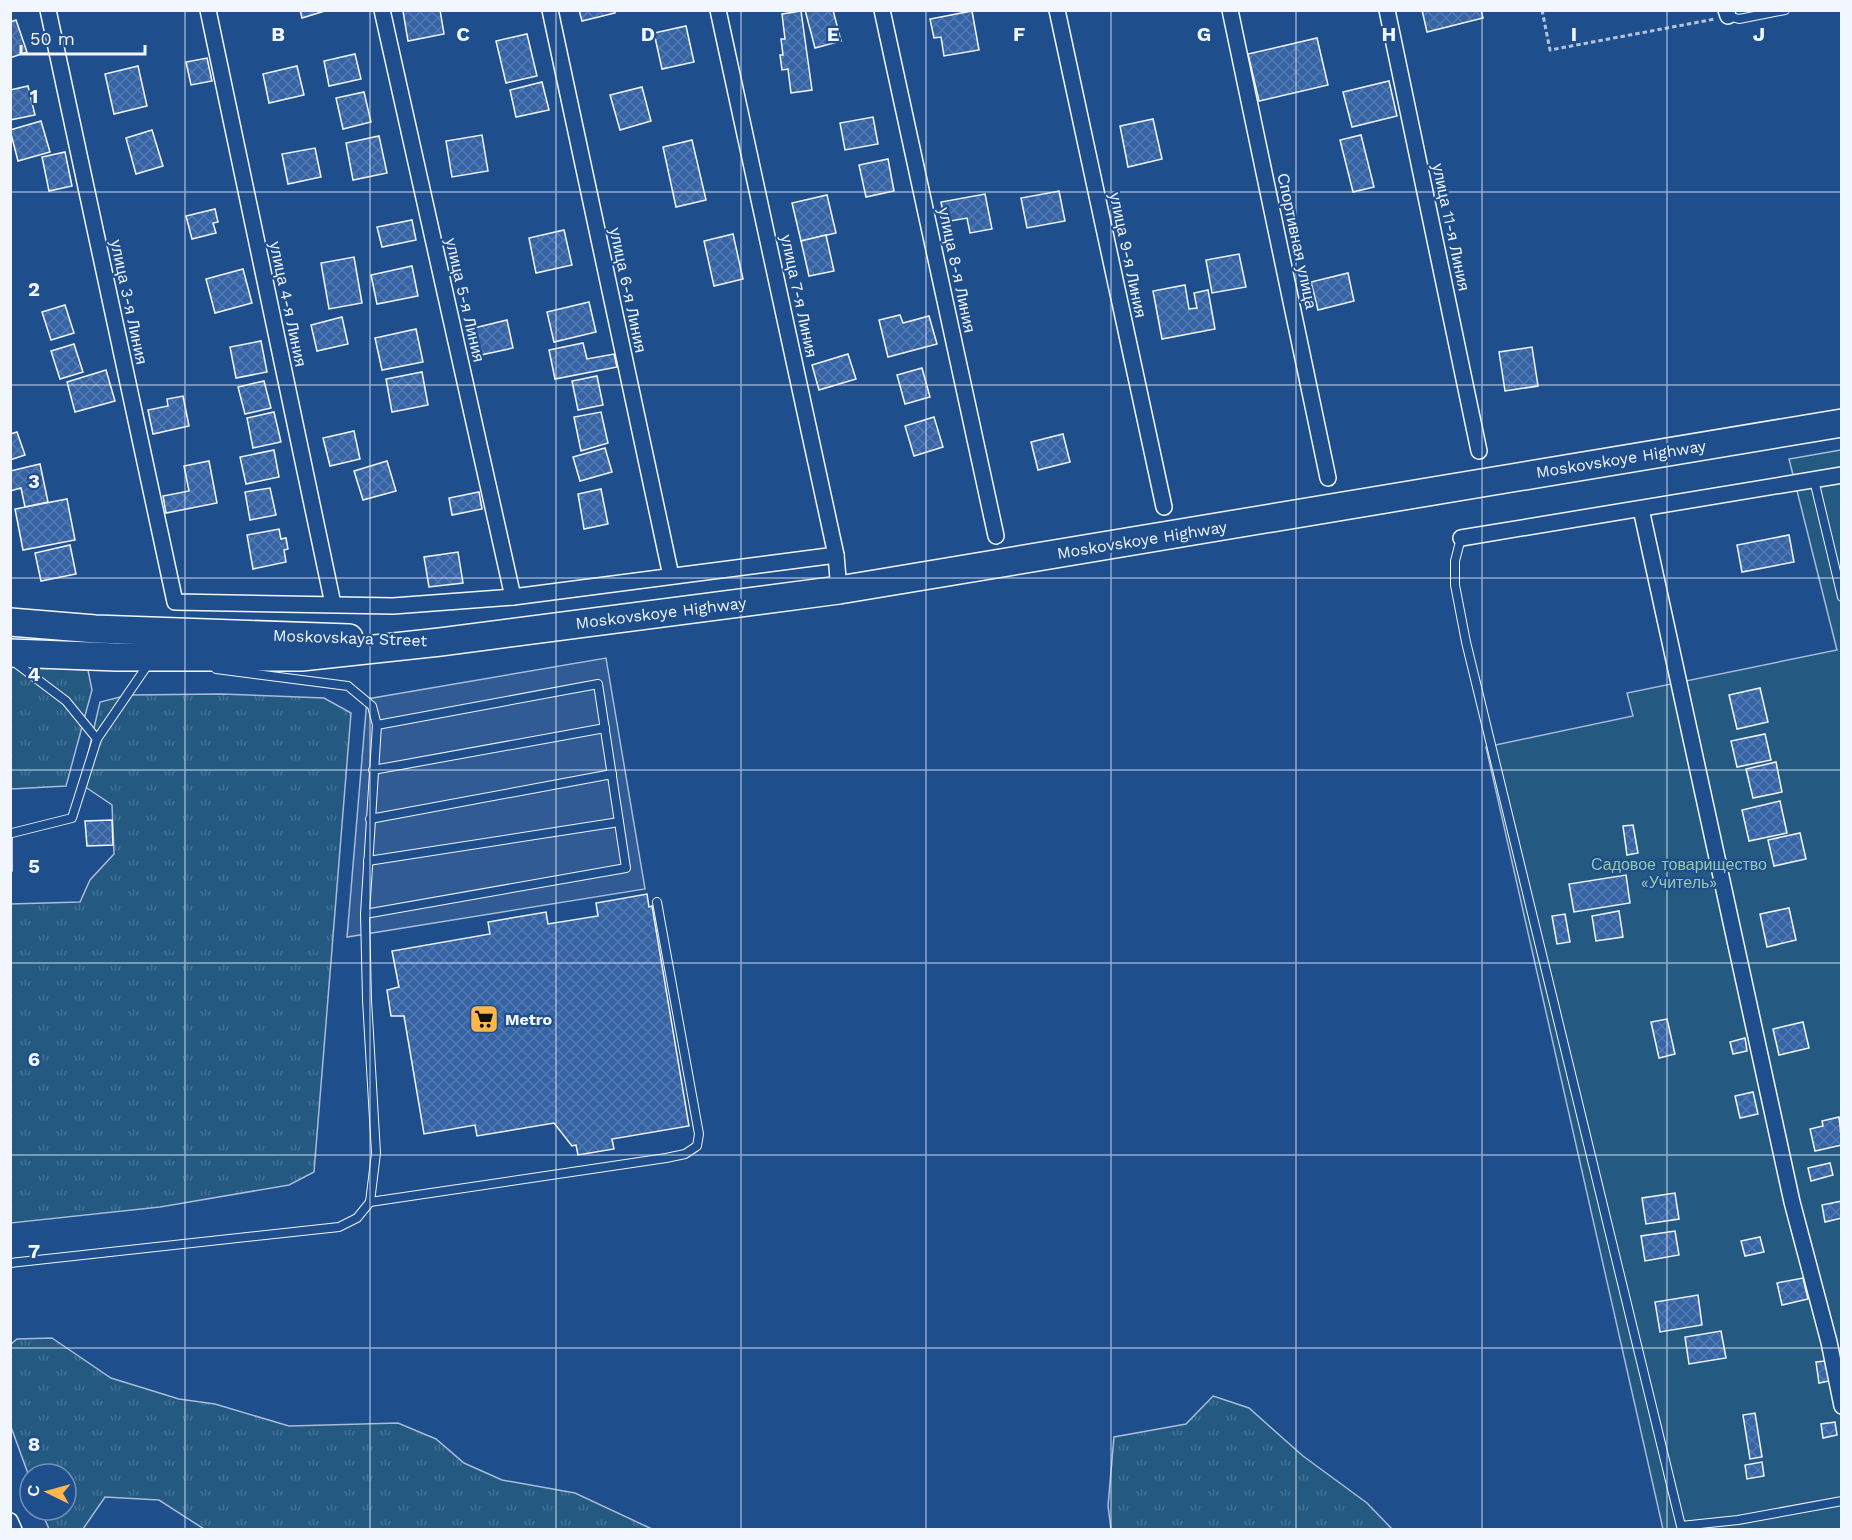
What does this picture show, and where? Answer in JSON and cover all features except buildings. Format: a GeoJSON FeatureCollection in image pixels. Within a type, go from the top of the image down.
{"type":"FeatureCollection","features":[{"type":"Feature","properties":{"kind":"highway","name":"Moskovskoye Highway"},"geometry":{"type":"LineString","coordinates":[[440,642],[839,590],[1842,423]]}},
{"type":"Feature","properties":{"kind":"highway","name":"Moskovskaya Street"},"geometry":{"type":"LineString","coordinates":[[10,622],[95,629],[440,642]]}},
{"type":"Feature","properties":{"kind":"highway","name":"Moskovskaya Street"},"geometry":{"type":"LineString","coordinates":[[10,653],[153,657],[220,663],[440,642]]}},
{"type":"Feature","properties":{"kind":"street","name":"улица 3-я Линия"},"geometry":{"type":"LineString","coordinates":[[48,10],[175,602],[333,604]]}},
{"type":"Feature","properties":{"kind":"street","name":"улица 4-я Линия"},"geometry":{"type":"LineString","coordinates":[[208,10],[333,604]]}},
{"type":"Feature","properties":{"kind":"street","name":"улица 5-я Линия"},"geometry":{"type":"LineString","coordinates":[[382,10],[513,597]]}},
{"type":"Feature","properties":{"kind":"street","name":"улица 6-я Линия"},"geometry":{"type":"LineString","coordinates":[[550,10],[671,576]]}},
{"type":"Feature","properties":{"kind":"street","name":"улица 7-я Линия"},"geometry":{"type":"LineString","coordinates":[[718,10],[837,555],[839,590]]}},
{"type":"Feature","properties":{"kind":"street","name":"улица 8-я Линия"},"geometry":{"type":"LineString","coordinates":[[882,10],[996,536]]}},
{"type":"Feature","properties":{"kind":"street","name":"улица 9-я Линия"},"geometry":{"type":"LineString","coordinates":[[1057,10],[1164,507]]}},
{"type":"Feature","properties":{"kind":"street","name":"Спортивная улица"},"geometry":{"type":"LineString","coordinates":[[1230,10],[1328,478]]}},
{"type":"Feature","properties":{"kind":"street","name":"улица 11-я Линия"},"geometry":{"type":"LineString","coordinates":[[1387,10],[1479,451]]}},
{"type":"Feature","properties":{"kind":"street"},"geometry":{"type":"LineString","coordinates":[[1461,538],[1842,475]]}},
{"type":"Feature","properties":{"kind":"street"},"geometry":{"type":"LineString","coordinates":[[1641,509],[1792,1202],[1842,1406]]}},
{"type":"Feature","properties":{"kind":"street"},"geometry":{"type":"LineString","coordinates":[[333,604],[393,606],[513,597],[837,555]]}},
{"type":"Feature","properties":{"kind":"street"},"geometry":{"type":"LineString","coordinates":[[10,1521],[14,1530]]}},
{"type":"Feature","properties":{"kind":"lane"},"geometry":{"type":"LineString","coordinates":[[1727,13],[1739,19],[1785,10]]}},
{"type":"Feature","properties":{"kind":"lane"},"geometry":{"type":"LineString","coordinates":[[1814,480],[1842,597]]}},
{"type":"Feature","properties":{"kind":"lane"},"geometry":{"type":"LineString","coordinates":[[1461,538],[1455,561],[1455,585],[1466,642],[1681,1526],[1738,1520],[1842,1501]]}},
{"type":"Feature","properties":{"kind":"lane"},"geometry":{"type":"LineString","coordinates":[[12,833],[72,818],[97,739],[153,657],[199,666]]}},
{"type":"Feature","properties":{"kind":"lane"},"geometry":{"type":"LineString","coordinates":[[10,658],[66,701],[97,739]]}},
{"type":"Feature","properties":{"kind":"lane"},"geometry":{"type":"LineString","coordinates":[[10,1263],[339,1227],[357,1218],[370,1202],[376,1153],[367,1000],[365,914],[377,725],[372,706],[348,686],[220,663]]}},
{"type":"Feature","properties":{"kind":"lane"},"geometry":{"type":"LineString","coordinates":[[365,914],[626,868],[598,684],[377,725]]}},
{"type":"Feature","properties":{"kind":"lane"},"geometry":{"type":"LineString","coordinates":[[373,770],[605,728]]}},
{"type":"Feature","properties":{"kind":"lane"},"geometry":{"type":"LineString","coordinates":[[370,819],[612,774]]}},
{"type":"Feature","properties":{"kind":"lane"},"geometry":{"type":"LineString","coordinates":[[368,861],[619,822]]}},
{"type":"Feature","properties":{"kind":"lane"},"geometry":{"type":"LineString","coordinates":[[370,1202],[666,1158],[685,1154],[697,1146],[699,1134],[657,902]]}},
{"type":"Feature","properties":{"kind":"path"},"geometry":{"type":"LineString","coordinates":[[1542,10],[1550,50],[1727,13]]}},
{"type":"Feature","properties":{"kind":"green space","name":"Садовое товарищество «Учитель»"},"geometry":{"type":"Polygon","coordinates":[[[1841,450],[1841,1529],[1663,1529],[1486,747],[1633,716],[1627,693],[1837,650],[1789,459],[1841,450]]]}},
{"type":"Feature","properties":{"kind":"green space"},"geometry":{"type":"Polygon","coordinates":[[[11,665],[88,670],[92,690],[66,786],[11,789],[11,665]]]}},
{"type":"Feature","properties":{"kind":"green space"},"geometry":{"type":"Polygon","coordinates":[[[221,694],[324,698],[351,713],[314,1172],[289,1185],[160,1207],[11,1223],[10,904],[80,902],[90,880],[114,854],[112,805],[81,784],[100,702],[128,695],[221,694]]]}},
{"type":"Feature","properties":{"kind":"green space"},"geometry":{"type":"Polygon","coordinates":[[[52,1338],[111,1378],[179,1399],[215,1404],[289,1426],[398,1423],[436,1439],[464,1463],[502,1480],[575,1493],[652,1529],[204,1529],[159,1500],[105,1497],[83,1529],[49,1529],[46,1522],[78,1522],[78,1462],[24,1462],[11,1427],[10,1345],[17,1339],[52,1338]]]}},
{"type":"Feature","properties":{"kind":"green space"},"geometry":{"type":"Polygon","coordinates":[[[1213,1396],[1249,1408],[1303,1456],[1367,1503],[1392,1529],[1111,1529],[1108,1506],[1114,1437],[1186,1424],[1213,1396]]]}},
{"type":"Feature","properties":{"kind":"shaded area"},"geometry":{"type":"Polygon","coordinates":[[[606,658],[645,889],[347,937],[367,699],[606,658]]]}},
{"type":"Feature","properties":{"kind":"place","name":"Metro"},"geometry":{"type":"Point","coordinates":[484,1019]}}]}
